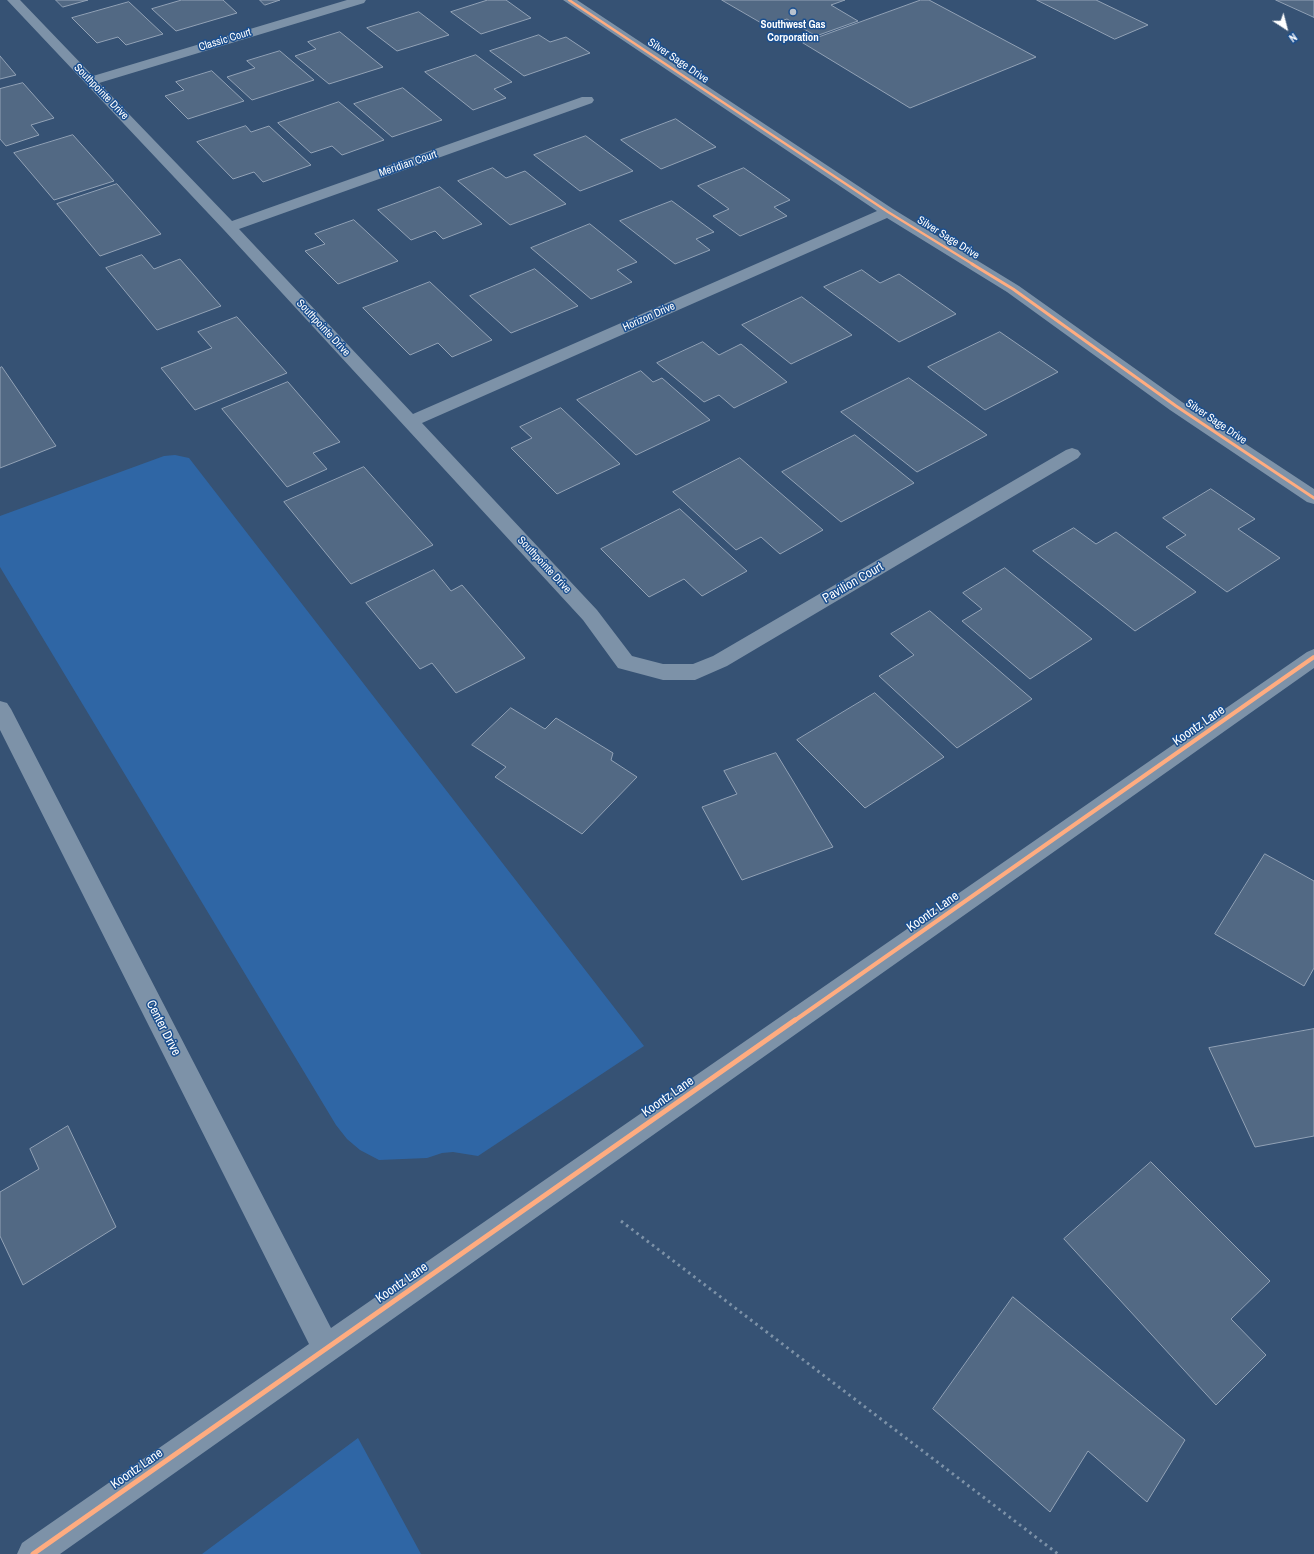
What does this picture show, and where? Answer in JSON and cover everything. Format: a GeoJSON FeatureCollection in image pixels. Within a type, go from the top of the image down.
{"type":"FeatureCollection","features":[{"type":"Feature","properties":{"kind":"street","name":"Southpointe Drive"},"geometry":{"type":"LineString","coordinates":[[13,0],[411,421],[590,615],[625,662]]}},
{"type":"Feature","properties":{"kind":"street","name":"Classic Court"},"geometry":{"type":"LineString","coordinates":[[90,81],[360,0]]}},
{"type":"Feature","properties":{"kind":"street","name":"Silver Sage Drive"},"geometry":{"type":"LineString","coordinates":[[569,0],[888,212],[1013,289],[1176,406],[1314,498]]}},
{"type":"Feature","properties":{"kind":"street","name":"Meridian Court"},"geometry":{"type":"LineString","coordinates":[[229,227],[587,100]]}},
{"type":"Feature","properties":{"kind":"street","name":"Horizon Drive"},"geometry":{"type":"LineString","coordinates":[[411,421],[888,212]]}},
{"type":"Feature","properties":{"kind":"street","name":"Pavilion Court"},"geometry":{"type":"LineString","coordinates":[[625,662],[663,672],[695,672],[720,661],[1072,454]]}},
{"type":"Feature","properties":{"kind":"street","name":"Koontz Lane"},"geometry":{"type":"LineString","coordinates":[[33,1554],[1314,658]]}},
{"type":"Feature","properties":{"kind":"street","name":"Center Drive"},"geometry":{"type":"LineString","coordinates":[[0,709],[326,1348]]}},
{"type":"Feature","properties":{"kind":"path"},"geometry":{"type":"LineString","coordinates":[[621,1221],[1058,1554]]}},
{"type":"Feature","properties":{"kind":"shaded area"},"geometry":{"type":"Polygon","coordinates":[[[175,455],[189,458],[644,1046],[478,1156],[453,1152],[442,1153],[427,1158],[379,1160],[360,1150],[347,1139],[336,1125],[0,567],[0,516],[164,456],[175,455]]]}},
{"type":"Feature","properties":{"kind":"shaded area"},"geometry":{"type":"Polygon","coordinates":[[[358,1438],[421,1554],[202,1554],[358,1438]]]}},
{"type":"Feature","properties":{"kind":"building"},"geometry":{"type":"Polygon","coordinates":[[[56,0],[88,0],[63,7],[56,0]]]}},
{"type":"Feature","properties":{"kind":"building"},"geometry":{"type":"Polygon","coordinates":[[[182,0],[223,0],[237,13],[176,31],[152,9],[182,0]]]}},
{"type":"Feature","properties":{"kind":"building"},"geometry":{"type":"Polygon","coordinates":[[[260,0],[280,0],[265,5],[260,0]]]}},
{"type":"Feature","properties":{"kind":"building"},"geometry":{"type":"Polygon","coordinates":[[[488,0],[506,0],[531,18],[481,34],[451,12],[488,0]]]}},
{"type":"Feature","properties":{"kind":"building","name":"Southwest Gas Corporation"},"geometry":{"type":"Polygon","coordinates":[[[722,0],[845,0],[831,5],[858,21],[816,36],[787,19],[767,26],[722,0]]]}},
{"type":"Feature","properties":{"kind":"building"},"geometry":{"type":"Polygon","coordinates":[[[921,0],[929,0],[1036,57],[910,108],[803,43],[921,0]]]}},
{"type":"Feature","properties":{"kind":"building"},"geometry":{"type":"Polygon","coordinates":[[[1037,0],[1096,0],[1148,25],[1115,39],[1037,0]]]}},
{"type":"Feature","properties":{"kind":"building"},"geometry":{"type":"Polygon","coordinates":[[[1276,0],[1314,0],[1314,17],[1276,0]]]}},
{"type":"Feature","properties":{"kind":"building"},"geometry":{"type":"Polygon","coordinates":[[[129,2],[163,34],[126,45],[118,37],[97,43],[72,18],[129,2]]]}},
{"type":"Feature","properties":{"kind":"building"},"geometry":{"type":"Polygon","coordinates":[[[419,12],[449,35],[397,51],[367,28],[419,12]]]}},
{"type":"Feature","properties":{"kind":"building"},"geometry":{"type":"Polygon","coordinates":[[[340,32],[383,67],[329,84],[295,56],[316,49],[308,42],[340,32]]]}},
{"type":"Feature","properties":{"kind":"building"},"geometry":{"type":"Polygon","coordinates":[[[539,35],[550,42],[566,37],[590,53],[524,76],[490,51],[539,35]]]}},
{"type":"Feature","properties":{"kind":"building"},"geometry":{"type":"Polygon","coordinates":[[[280,51],[314,80],[252,100],[227,77],[255,68],[247,61],[280,51]]]}},
{"type":"Feature","properties":{"kind":"building"},"geometry":{"type":"Polygon","coordinates":[[[476,55],[512,82],[494,89],[506,98],[473,110],[425,72],[476,55]]]}},
{"type":"Feature","properties":{"kind":"building"},"geometry":{"type":"Polygon","coordinates":[[[0,56],[16,75],[0,79],[0,56]]]}},
{"type":"Feature","properties":{"kind":"building"},"geometry":{"type":"Polygon","coordinates":[[[212,71],[244,101],[188,119],[165,96],[184,90],[176,82],[212,71]]]}},
{"type":"Feature","properties":{"kind":"building"},"geometry":{"type":"Polygon","coordinates":[[[23,83],[54,118],[31,125],[39,135],[6,146],[0,139],[0,89],[23,83]]]}},
{"type":"Feature","properties":{"kind":"building"},"geometry":{"type":"Polygon","coordinates":[[[403,88],[442,120],[392,137],[354,104],[403,88]]]}},
{"type":"Feature","properties":{"kind":"building"},"geometry":{"type":"Polygon","coordinates":[[[339,102],[384,140],[342,155],[332,146],[311,153],[278,123],[339,102]]]}},
{"type":"Feature","properties":{"kind":"building"},"geometry":{"type":"Polygon","coordinates":[[[676,119],[716,147],[661,169],[621,140],[676,119]]]}},
{"type":"Feature","properties":{"kind":"building"},"geometry":{"type":"Polygon","coordinates":[[[246,126],[251,132],[269,126],[311,165],[263,182],[254,172],[233,179],[197,142],[246,126]]]}},
{"type":"Feature","properties":{"kind":"building"},"geometry":{"type":"Polygon","coordinates":[[[73,135],[114,181],[54,200],[14,153],[73,135]]]}},
{"type":"Feature","properties":{"kind":"building"},"geometry":{"type":"Polygon","coordinates":[[[586,136],[633,171],[580,191],[534,155],[586,136]]]}},
{"type":"Feature","properties":{"kind":"building"},"geometry":{"type":"Polygon","coordinates":[[[493,168],[506,178],[525,171],[566,204],[510,225],[458,181],[493,168]]]}},
{"type":"Feature","properties":{"kind":"building"},"geometry":{"type":"Polygon","coordinates":[[[744,168],[790,200],[774,207],[787,216],[740,236],[713,216],[729,209],[698,186],[744,168]]]}},
{"type":"Feature","properties":{"kind":"building"},"geometry":{"type":"Polygon","coordinates":[[[117,184],[161,234],[100,256],[57,204],[117,184]]]}},
{"type":"Feature","properties":{"kind":"building"},"geometry":{"type":"Polygon","coordinates":[[[440,187],[482,224],[443,239],[435,231],[411,240],[378,210],[440,187]]]}},
{"type":"Feature","properties":{"kind":"building"},"geometry":{"type":"Polygon","coordinates":[[[672,201],[714,232],[696,239],[710,250],[675,264],[620,221],[672,201]]]}},
{"type":"Feature","properties":{"kind":"building"},"geometry":{"type":"Polygon","coordinates":[[[354,220],[398,261],[338,284],[305,251],[325,244],[315,234],[354,220]]]}},
{"type":"Feature","properties":{"kind":"building"},"geometry":{"type":"Polygon","coordinates":[[[590,224],[637,262],[617,270],[632,282],[591,299],[531,248],[590,224]]]}},
{"type":"Feature","properties":{"kind":"building"},"geometry":{"type":"Polygon","coordinates":[[[142,255],[154,269],[180,259],[221,306],[157,330],[106,268],[142,255]]]}},
{"type":"Feature","properties":{"kind":"building"},"geometry":{"type":"Polygon","coordinates":[[[535,269],[578,306],[511,333],[470,296],[535,269]]]}},
{"type":"Feature","properties":{"kind":"building"},"geometry":{"type":"Polygon","coordinates":[[[862,270],[880,283],[899,274],[956,314],[899,342],[824,287],[862,270]]]}},
{"type":"Feature","properties":{"kind":"building"},"geometry":{"type":"Polygon","coordinates":[[[430,282],[492,340],[452,357],[438,343],[410,355],[363,308],[430,282]]]}},
{"type":"Feature","properties":{"kind":"building"},"geometry":{"type":"Polygon","coordinates":[[[802,297],[852,335],[791,364],[742,325],[802,297]]]}},
{"type":"Feature","properties":{"kind":"building"},"geometry":{"type":"Polygon","coordinates":[[[237,317],[287,373],[195,410],[161,368],[212,348],[198,332],[237,317]]]}},
{"type":"Feature","properties":{"kind":"building"},"geometry":{"type":"Polygon","coordinates":[[[1000,332],[1058,372],[985,410],[928,367],[1000,332]]]}},
{"type":"Feature","properties":{"kind":"building"},"geometry":{"type":"Polygon","coordinates":[[[703,342],[719,355],[741,344],[787,382],[734,408],[719,395],[704,402],[657,363],[703,342]]]}},
{"type":"Feature","properties":{"kind":"building"},"geometry":{"type":"Polygon","coordinates":[[[2,367],[56,446],[0,468],[0,368],[2,367]]]}},
{"type":"Feature","properties":{"kind":"building"},"geometry":{"type":"Polygon","coordinates":[[[641,371],[653,382],[662,378],[710,420],[636,455],[577,400],[641,371]]]}},
{"type":"Feature","properties":{"kind":"building"},"geometry":{"type":"Polygon","coordinates":[[[909,378],[987,435],[917,472],[841,412],[909,378]]]}},
{"type":"Feature","properties":{"kind":"building"},"geometry":{"type":"Polygon","coordinates":[[[288,382],[340,442],[313,453],[327,469],[287,487],[222,409],[288,382]]]}},
{"type":"Feature","properties":{"kind":"building"},"geometry":{"type":"Polygon","coordinates":[[[561,408],[620,464],[557,494],[511,448],[532,438],[520,427],[561,408]]]}},
{"type":"Feature","properties":{"kind":"building"},"geometry":{"type":"Polygon","coordinates":[[[855,435],[914,483],[841,522],[782,472],[855,435]]]}},
{"type":"Feature","properties":{"kind":"building"},"geometry":{"type":"Polygon","coordinates":[[[740,458],[823,530],[780,554],[761,537],[736,550],[673,492],[740,458]]]}},
{"type":"Feature","properties":{"kind":"building"},"geometry":{"type":"Polygon","coordinates":[[[364,467],[433,545],[351,584],[284,502],[364,467]]]}},
{"type":"Feature","properties":{"kind":"building"},"geometry":{"type":"Polygon","coordinates":[[[1211,489],[1255,519],[1238,529],[1280,558],[1227,592],[1166,547],[1186,535],[1163,518],[1211,489]]]}},
{"type":"Feature","properties":{"kind":"building"},"geometry":{"type":"Polygon","coordinates":[[[680,509],[747,571],[702,596],[684,579],[649,597],[601,549],[680,509]]]}},
{"type":"Feature","properties":{"kind":"building"},"geometry":{"type":"Polygon","coordinates":[[[1074,528],[1096,544],[1116,532],[1196,592],[1135,631],[1033,551],[1074,528]]]}},
{"type":"Feature","properties":{"kind":"building"},"geometry":{"type":"Polygon","coordinates":[[[1005,568],[1092,639],[1030,679],[962,621],[982,609],[963,593],[1005,568]]]}},
{"type":"Feature","properties":{"kind":"building"},"geometry":{"type":"Polygon","coordinates":[[[434,570],[451,591],[462,585],[525,658],[456,693],[432,663],[420,669],[366,603],[434,570]]]}},
{"type":"Feature","properties":{"kind":"building"},"geometry":{"type":"Polygon","coordinates":[[[930,611],[1032,699],[957,748],[879,676],[914,655],[891,634],[930,611]]]}},
{"type":"Feature","properties":{"kind":"building"},"geometry":{"type":"Polygon","coordinates":[[[875,693],[944,757],[865,808],[797,740],[875,693]]]}},
{"type":"Feature","properties":{"kind":"building"},"geometry":{"type":"Polygon","coordinates":[[[511,708],[545,729],[556,718],[613,753],[611,760],[637,777],[582,834],[495,777],[506,767],[472,745],[511,708]]]}},
{"type":"Feature","properties":{"kind":"building"},"geometry":{"type":"Polygon","coordinates":[[[776,753],[833,847],[742,880],[702,807],[737,794],[724,771],[776,753]]]}},
{"type":"Feature","properties":{"kind":"building"},"geometry":{"type":"Polygon","coordinates":[[[1265,854],[1314,881],[1314,968],[1304,986],[1215,934],[1265,854]]]}},
{"type":"Feature","properties":{"kind":"building"},"geometry":{"type":"Polygon","coordinates":[[[1314,1029],[1314,1136],[1255,1147],[1209,1048],[1314,1029]]]}},
{"type":"Feature","properties":{"kind":"building"},"geometry":{"type":"Polygon","coordinates":[[[68,1126],[116,1227],[23,1285],[0,1236],[0,1192],[39,1169],[30,1149],[68,1126]]]}},
{"type":"Feature","properties":{"kind":"building"},"geometry":{"type":"Polygon","coordinates":[[[1151,1162],[1270,1281],[1231,1319],[1266,1355],[1216,1405],[1064,1239],[1151,1162]]]}},
{"type":"Feature","properties":{"kind":"building"},"geometry":{"type":"Polygon","coordinates":[[[1013,1297],[1185,1440],[1147,1502],[1088,1451],[1050,1512],[933,1409],[1013,1297]]]}},
{"type":"Feature","properties":{"kind":"cycle path"},"geometry":{"type":"LineString","coordinates":[[569,0],[888,212],[1013,289],[1176,406],[1314,498]]}},
{"type":"Feature","properties":{"kind":"cycle path"},"geometry":{"type":"LineString","coordinates":[[33,1554],[1314,657]]}},
{"type":"Feature","properties":{"kind":"place","name":"Southwest Gas Corporation"},"geometry":{"type":"Point","coordinates":[793,12]}}]}
